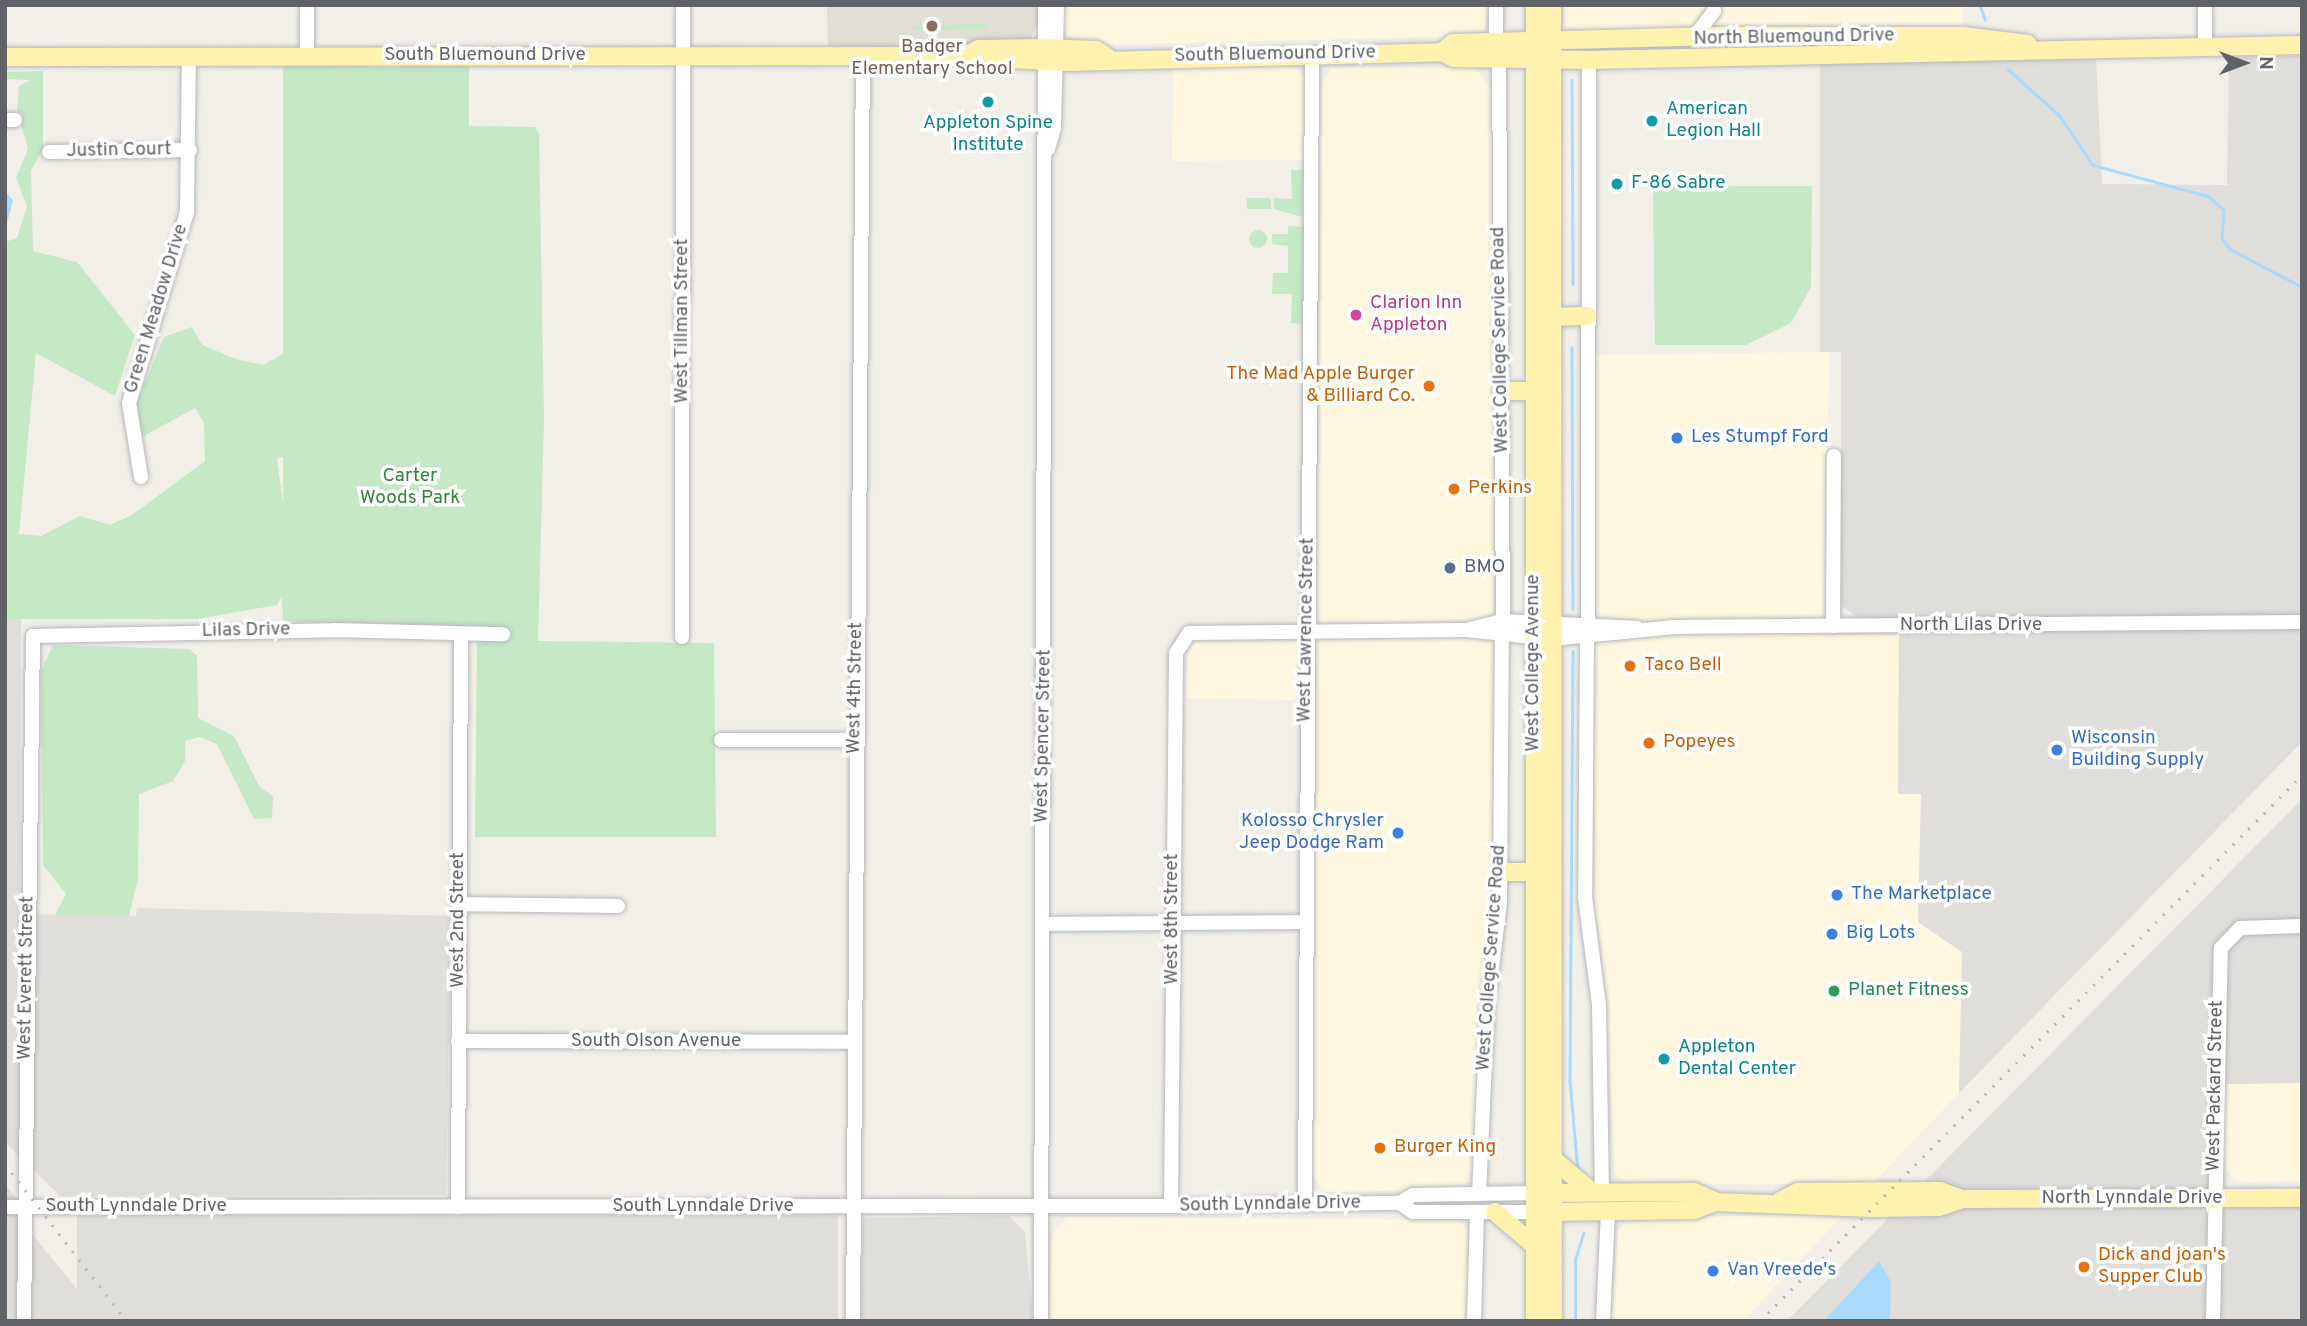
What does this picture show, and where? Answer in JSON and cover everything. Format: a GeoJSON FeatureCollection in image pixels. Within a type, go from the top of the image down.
{"type":"FeatureCollection","features":[{"type":"Feature","properties":{"kind":"main road","name":"West College Avenue"},"geometry":{"type":"LineString","coordinates":[[1535,5],[1543,52],[1553,317],[1534,872],[1543,1212],[1553,1321]]}},
{"type":"Feature","properties":{"kind":"main road","name":"West College Avenue"},"geometry":{"type":"LineString","coordinates":[[1544,1193],[1553,1159],[1543,630],[1535,391],[1543,52],[1552,5]]}},
{"type":"Feature","properties":{"kind":"main road","name":"North Bluemound Drive"},"geometry":{"type":"LineString","coordinates":[[1543,52],[1719,37],[1963,36],[2034,47]]}},
{"type":"Feature","properties":{"kind":"main road"},"geometry":{"type":"LineString","coordinates":[[1661,59],[1676,51],[1712,48],[1719,37]]}},
{"type":"Feature","properties":{"kind":"main road","name":"North Bluemound Drive"},"geometry":{"type":"LineString","coordinates":[[1543,52],[1589,60],[2034,47],[2302,45]]}},
{"type":"Feature","properties":{"kind":"main road","name":"South Bluemound Drive"},"geometry":{"type":"LineString","coordinates":[[5,57],[965,56],[978,62],[1096,50],[1107,57],[1442,52],[1454,58],[1497,50],[1543,52]]}},
{"type":"Feature","properties":{"kind":"main road"},"geometry":{"type":"LineString","coordinates":[[1553,317],[1587,316]]}},
{"type":"Feature","properties":{"kind":"main road"},"geometry":{"type":"LineString","coordinates":[[1502,391],[1535,391]]}},
{"type":"Feature","properties":{"kind":"main road"},"geometry":{"type":"LineString","coordinates":[[1500,872],[1534,872]]}},
{"type":"Feature","properties":{"kind":"main road"},"geometry":{"type":"LineString","coordinates":[[1553,1159],[1597,1192]]}},
{"type":"Feature","properties":{"kind":"main road","name":"North Lynndale Drive"},"geometry":{"type":"LineString","coordinates":[[1544,1193],[1694,1192],[1716,1202]]}},
{"type":"Feature","properties":{"kind":"main road","name":"North Lynndale Drive"},"geometry":{"type":"LineString","coordinates":[[1543,1212],[1694,1210],[1716,1202],[1780,1201],[1798,1209],[1871,1209],[1939,1207],[1962,1199],[2302,1198]]}},
{"type":"Feature","properties":{"kind":"main road"},"geometry":{"type":"LineString","coordinates":[[1486,1212],[1535,1246]]}},
{"type":"Feature","properties":{"kind":"main road","name":"West College Avenue"},"geometry":{"type":"LineString","coordinates":[[1535,1321],[1535,1246],[1543,1212]]}},
{"type":"Feature","properties":{"kind":"street"},"geometry":{"type":"LineString","coordinates":[[307,5],[307,57]]}},
{"type":"Feature","properties":{"kind":"street","name":"West Tillman Street"},"geometry":{"type":"LineString","coordinates":[[682,637],[683,5]]}},
{"type":"Feature","properties":{"kind":"street","name":"West Spencer Street"},"geometry":{"type":"LineString","coordinates":[[1045,5],[1050,55]]}},
{"type":"Feature","properties":{"kind":"street","name":"West Spencer Street"},"geometry":{"type":"LineString","coordinates":[[1041,1321],[1047,151],[1050,55],[1057,5]]}},
{"type":"Feature","properties":{"kind":"street","name":"West College Service Road"},"geometry":{"type":"LineString","coordinates":[[1496,5],[1503,621]]}},
{"type":"Feature","properties":{"kind":"street"},"geometry":{"type":"LineString","coordinates":[[2205,5],[2205,46]]}},
{"type":"Feature","properties":{"kind":"street"},"geometry":{"type":"LineString","coordinates":[[1714,8],[1719,37]]}},
{"type":"Feature","properties":{"kind":"street"},"geometry":{"type":"LineString","coordinates":[[1693,39],[1714,8]]}},
{"type":"Feature","properties":{"kind":"street","name":"West Lawrence Street"},"geometry":{"type":"LineString","coordinates":[[1305,1204],[1312,55]]}},
{"type":"Feature","properties":{"kind":"street","name":"West 4th Street"},"geometry":{"type":"LineString","coordinates":[[853,1321],[855,740],[863,56]]}},
{"type":"Feature","properties":{"kind":"street","name":"Green Meadow Drive"},"geometry":{"type":"LineString","coordinates":[[141,477],[129,403],[182,234],[190,150],[189,57]]}},
{"type":"Feature","properties":{"kind":"street"},"geometry":{"type":"LineString","coordinates":[[1588,622],[1589,60]]}},
{"type":"Feature","properties":{"kind":"street","name":"Justin Court"},"geometry":{"type":"LineString","coordinates":[[49,152],[190,150]]}},
{"type":"Feature","properties":{"kind":"street"},"geometry":{"type":"LineString","coordinates":[[1833,626],[1834,456]]}},
{"type":"Feature","properties":{"kind":"street"},"geometry":{"type":"LineString","coordinates":[[1307,631],[1466,629],[1503,621],[1543,630]]}},
{"type":"Feature","properties":{"kind":"street","name":"North Lilas Drive"},"geometry":{"type":"LineString","coordinates":[[1543,630],[1588,622],[1639,628],[2302,622]]}},
{"type":"Feature","properties":{"kind":"street","name":"North Lilas Drive"},"geometry":{"type":"LineString","coordinates":[[1543,630],[1587,637],[1639,628]]}},
{"type":"Feature","properties":{"kind":"street"},"geometry":{"type":"LineString","coordinates":[[1466,629],[1502,638],[1543,630]]}},
{"type":"Feature","properties":{"kind":"street","name":"West 8th Street"},"geometry":{"type":"LineString","coordinates":[[1171,1206],[1176,653],[1185,635],[1307,631]]}},
{"type":"Feature","properties":{"kind":"street","name":"West 2nd Street"},"geometry":{"type":"LineString","coordinates":[[458,1208],[461,634]]}},
{"type":"Feature","properties":{"kind":"street","name":"Lilas Drive"},"geometry":{"type":"LineString","coordinates":[[33,636],[503,634]]}},
{"type":"Feature","properties":{"kind":"street","name":"West Everett Street"},"geometry":{"type":"LineString","coordinates":[[24,1321],[33,636]]}},
{"type":"Feature","properties":{"kind":"street"},"geometry":{"type":"LineString","coordinates":[[1587,637],[1585,897],[1599,1005],[1597,1192]]}},
{"type":"Feature","properties":{"kind":"street","name":"West College Service Road"},"geometry":{"type":"LineString","coordinates":[[1479,1194],[1500,872],[1502,638]]}},
{"type":"Feature","properties":{"kind":"street"},"geometry":{"type":"LineString","coordinates":[[721,740],[855,740]]}},
{"type":"Feature","properties":{"kind":"street"},"geometry":{"type":"LineString","coordinates":[[459,904],[618,906]]}},
{"type":"Feature","properties":{"kind":"street"},"geometry":{"type":"LineString","coordinates":[[1042,924],[1305,922]]}},
{"type":"Feature","properties":{"kind":"street","name":"West Packard Street"},"geometry":{"type":"LineString","coordinates":[[2213,1321],[2219,964],[2226,936],[2243,927],[2302,926]]}},
{"type":"Feature","properties":{"kind":"street","name":"South Olson Avenue"},"geometry":{"type":"LineString","coordinates":[[458,1041],[854,1042]]}},
{"type":"Feature","properties":{"kind":"street","name":"South Lynndale Drive"},"geometry":{"type":"LineString","coordinates":[[5,1208],[1171,1206],[1400,1203],[1413,1195],[1544,1193]]}},
{"type":"Feature","properties":{"kind":"street","name":"South Lynndale Drive"},"geometry":{"type":"LineString","coordinates":[[1400,1203],[1413,1212],[1543,1212]]}},
{"type":"Feature","properties":{"kind":"street"},"geometry":{"type":"LineString","coordinates":[[1603,1321],[1608,1210]]}},
{"type":"Feature","properties":{"kind":"street"},"geometry":{"type":"LineString","coordinates":[[1474,1321],[1486,1212]]}},
{"type":"Feature","properties":{"kind":"shaded area","name":"Badger Elementary School"},"geometry":{"type":"Polygon","coordinates":[[[827,5],[1038,5],[1038,23],[1030,40],[1001,44],[828,49],[827,5]]]}},
{"type":"Feature","properties":{"kind":"shaded area"},"geometry":{"type":"Polygon","coordinates":[[[1061,5],[1489,5],[1482,36],[1079,45],[1061,29],[1061,5]]]}},
{"type":"Feature","properties":{"kind":"shaded area"},"geometry":{"type":"Polygon","coordinates":[[[1564,5],[1963,5],[1963,35],[1564,35],[1564,5]]]}},
{"type":"Feature","properties":{"kind":"shaded area"},"geometry":{"type":"Polygon","coordinates":[[[2302,56],[2302,742],[1959,1093],[1962,952],[1918,922],[1921,794],[1898,794],[1899,618],[1859,619],[1841,605],[1841,352],[1820,352],[1820,61],[2096,59],[2102,184],[2227,185],[2229,57],[2302,56]]]}},
{"type":"Feature","properties":{"kind":"shaded area"},"geometry":{"type":"Polygon","coordinates":[[[1294,65],[1305,80],[1305,160],[1172,161],[1173,67],[1294,65]]]}},
{"type":"Feature","properties":{"kind":"shaded area"},"geometry":{"type":"Polygon","coordinates":[[[1332,68],[1476,68],[1491,89],[1495,121],[1493,882],[1473,1169],[1464,1186],[1433,1190],[1325,1192],[1312,1175],[1322,83],[1332,68]]]}},
{"type":"Feature","properties":{"kind":"shaded area"},"geometry":{"type":"Polygon","coordinates":[[[1829,352],[1825,635],[1899,635],[1898,794],[1921,793],[1918,922],[1962,952],[1959,1093],[1872,1184],[1625,1184],[1615,1173],[1607,1003],[1594,904],[1593,355],[1829,352]]]}},
{"type":"Feature","properties":{"kind":"shaded area"},"geometry":{"type":"Polygon","coordinates":[[[5,619],[21,619],[20,914],[136,916],[137,908],[451,916],[446,1195],[60,1196],[5,1142],[5,619]]]}},
{"type":"Feature","properties":{"kind":"shaded area"},"geometry":{"type":"Polygon","coordinates":[[[1188,639],[1300,641],[1299,700],[1187,698],[1188,639]]]}},
{"type":"Feature","properties":{"kind":"shaded area"},"geometry":{"type":"Polygon","coordinates":[[[2302,799],[2302,1083],[2224,1084],[2214,1198],[2302,1198],[2302,1321],[1787,1321],[2302,799]]]}},
{"type":"Feature","properties":{"kind":"shaded area"},"geometry":{"type":"Polygon","coordinates":[[[2302,1083],[2302,1181],[2242,1182],[2231,1176],[2223,1162],[2224,1084],[2302,1083]]]}},
{"type":"Feature","properties":{"kind":"shaded area"},"geometry":{"type":"Polygon","coordinates":[[[5,1184],[24,1208],[24,1224],[103,1321],[5,1321],[5,1184]]]}},
{"type":"Feature","properties":{"kind":"shaded area"},"geometry":{"type":"Polygon","coordinates":[[[1844,1214],[1743,1321],[1612,1321],[1618,1231],[1629,1218],[1844,1214]]]}},
{"type":"Feature","properties":{"kind":"shaded area"},"geometry":{"type":"Polygon","coordinates":[[[77,1215],[838,1215],[838,1321],[77,1321],[77,1215]]]}},
{"type":"Feature","properties":{"kind":"shaded area"},"geometry":{"type":"Polygon","coordinates":[[[1009,1216],[1025,1232],[1033,1321],[860,1321],[863,1218],[1009,1216]]]}},
{"type":"Feature","properties":{"kind":"shaded area"},"geometry":{"type":"Polygon","coordinates":[[[1067,1217],[1460,1220],[1468,1231],[1467,1321],[1049,1321],[1052,1235],[1067,1217]]]}},
{"type":"Feature","properties":{"kind":"green space"},"geometry":{"type":"Polygon","coordinates":[[[987,23],[985,29],[914,30],[914,27],[987,23]]]}},
{"type":"Feature","properties":{"kind":"green space","name":"Carter Woods Park"},"geometry":{"type":"Polygon","coordinates":[[[283,64],[469,64],[469,126],[535,127],[539,134],[544,420],[538,641],[714,643],[716,837],[475,837],[477,639],[504,628],[283,621],[282,597],[277,605],[197,619],[5,619],[5,242],[17,238],[27,206],[16,178],[28,149],[17,110],[19,86],[30,80],[5,79],[5,72],[43,71],[43,149],[31,171],[33,251],[77,262],[135,335],[115,396],[36,353],[19,534],[41,536],[80,516],[110,525],[132,515],[205,461],[204,423],[195,408],[142,437],[137,401],[164,337],[192,327],[202,345],[236,359],[263,365],[283,354],[283,64]],[[283,457],[277,458],[283,504],[283,457]]]}},
{"type":"Feature","properties":{"kind":"green space"},"geometry":{"type":"Polygon","coordinates":[[[1291,170],[1304,170],[1302,217],[1274,209],[1273,198],[1292,199],[1291,170]]]}},
{"type":"Feature","properties":{"kind":"green space"},"geometry":{"type":"Polygon","coordinates":[[[1661,186],[1812,186],[1811,287],[1791,323],[1746,345],[1655,345],[1653,194],[1661,186]]]}},
{"type":"Feature","properties":{"kind":"green space"},"geometry":{"type":"Polygon","coordinates":[[[1247,198],[1271,198],[1271,209],[1247,209],[1247,198]]]}},
{"type":"Feature","properties":{"kind":"green space"},"geometry":{"type":"Polygon","coordinates":[[[1288,226],[1304,227],[1303,324],[1291,323],[1292,294],[1272,294],[1273,273],[1288,273],[1288,246],[1272,244],[1272,234],[1288,234],[1288,226]]]}},
{"type":"Feature","properties":{"kind":"green space"},"geometry":{"type":"Polygon","coordinates":[[[1258,230],[1264,233],[1267,239],[1264,245],[1258,248],[1252,245],[1249,239],[1252,233],[1258,230]]]}},
{"type":"Feature","properties":{"kind":"green space"},"geometry":{"type":"Polygon","coordinates":[[[53,645],[189,649],[197,656],[198,718],[234,736],[259,786],[273,796],[272,818],[254,819],[217,744],[200,737],[185,741],[185,761],[173,781],[139,794],[138,879],[129,916],[55,915],[66,894],[43,865],[41,671],[53,645]]]}},
{"type":"Feature","properties":{"kind":"water"},"geometry":{"type":"Polygon","coordinates":[[[5,191],[13,200],[5,231],[5,191]]]}},
{"type":"Feature","properties":{"kind":"water"},"geometry":{"type":"Polygon","coordinates":[[[1879,1261],[1891,1282],[1890,1321],[1824,1321],[1879,1261]]]}},
{"type":"Feature","properties":{"kind":"waterway"},"geometry":{"type":"LineString","coordinates":[[1980,5],[1985,19]]}},
{"type":"Feature","properties":{"kind":"waterway"},"geometry":{"type":"LineString","coordinates":[[2008,69],[2060,116],[2093,165],[2208,196],[2224,210],[2222,239],[2230,249],[2302,287]]}},
{"type":"Feature","properties":{"kind":"waterway"},"geometry":{"type":"LineString","coordinates":[[1572,80],[1573,284]]}},
{"type":"Feature","properties":{"kind":"waterway"},"geometry":{"type":"LineString","coordinates":[[1572,347],[1573,609]]}},
{"type":"Feature","properties":{"kind":"waterway"},"geometry":{"type":"LineString","coordinates":[[1573,651],[1570,1081],[1578,1170]]}},
{"type":"Feature","properties":{"kind":"waterway"},"geometry":{"type":"LineString","coordinates":[[1575,1321],[1575,1260],[1583,1233]]}},
{"type":"Feature","properties":{"kind":"railway"},"geometry":{"type":"LineString","coordinates":[[1760,1321],[2302,775]]}},
{"type":"Feature","properties":{"kind":"railway"},"geometry":{"type":"LineString","coordinates":[[5,1164],[127,1321]]}},
{"type":"Feature","properties":{"kind":"place","name":"Badger Elementary School"},"geometry":{"type":"Point","coordinates":[932,26]}},
{"type":"Feature","properties":{"kind":"place","name":"Appleton Spine Institute"},"geometry":{"type":"Point","coordinates":[988,102]}},
{"type":"Feature","properties":{"kind":"place","name":"American Legion Hall"},"geometry":{"type":"Point","coordinates":[1652,121]}},
{"type":"Feature","properties":{"kind":"place","name":"F-86 Sabre"},"geometry":{"type":"Point","coordinates":[1617,184]}},
{"type":"Feature","properties":{"kind":"place","name":"Clarion Inn Appleton"},"geometry":{"type":"Point","coordinates":[1356,315]}},
{"type":"Feature","properties":{"kind":"place","name":"The Mad Apple Burger & Billiard Co."},"geometry":{"type":"Point","coordinates":[1429,386]}},
{"type":"Feature","properties":{"kind":"place","name":"Les Stumpf Ford"},"geometry":{"type":"Point","coordinates":[1677,438]}},
{"type":"Feature","properties":{"kind":"place","name":"Perkins"},"geometry":{"type":"Point","coordinates":[1454,489]}},
{"type":"Feature","properties":{"kind":"place","name":"BMO"},"geometry":{"type":"Point","coordinates":[1450,568]}},
{"type":"Feature","properties":{"kind":"place","name":"Taco Bell"},"geometry":{"type":"Point","coordinates":[1630,666]}},
{"type":"Feature","properties":{"kind":"place","name":"Popeyes"},"geometry":{"type":"Point","coordinates":[1649,743]}},
{"type":"Feature","properties":{"kind":"place","name":"Wisconsin Building Supply"},"geometry":{"type":"Point","coordinates":[2057,750]}},
{"type":"Feature","properties":{"kind":"place","name":"Kolosso Chrysler Jeep Dodge Ram"},"geometry":{"type":"Point","coordinates":[1398,833]}},
{"type":"Feature","properties":{"kind":"place","name":"The Marketplace"},"geometry":{"type":"Point","coordinates":[1837,895]}},
{"type":"Feature","properties":{"kind":"place","name":"Big Lots"},"geometry":{"type":"Point","coordinates":[1832,934]}},
{"type":"Feature","properties":{"kind":"place","name":"Planet Fitness"},"geometry":{"type":"Point","coordinates":[1834,991]}},
{"type":"Feature","properties":{"kind":"place","name":"Appleton Dental Center"},"geometry":{"type":"Point","coordinates":[1664,1059]}},
{"type":"Feature","properties":{"kind":"place","name":"Burger King"},"geometry":{"type":"Point","coordinates":[1380,1148]}},
{"type":"Feature","properties":{"kind":"place","name":"Dick and joan's Supper Club"},"geometry":{"type":"Point","coordinates":[2084,1267]}},
{"type":"Feature","properties":{"kind":"place","name":"Van Vreede's"},"geometry":{"type":"Point","coordinates":[1713,1271]}}]}
